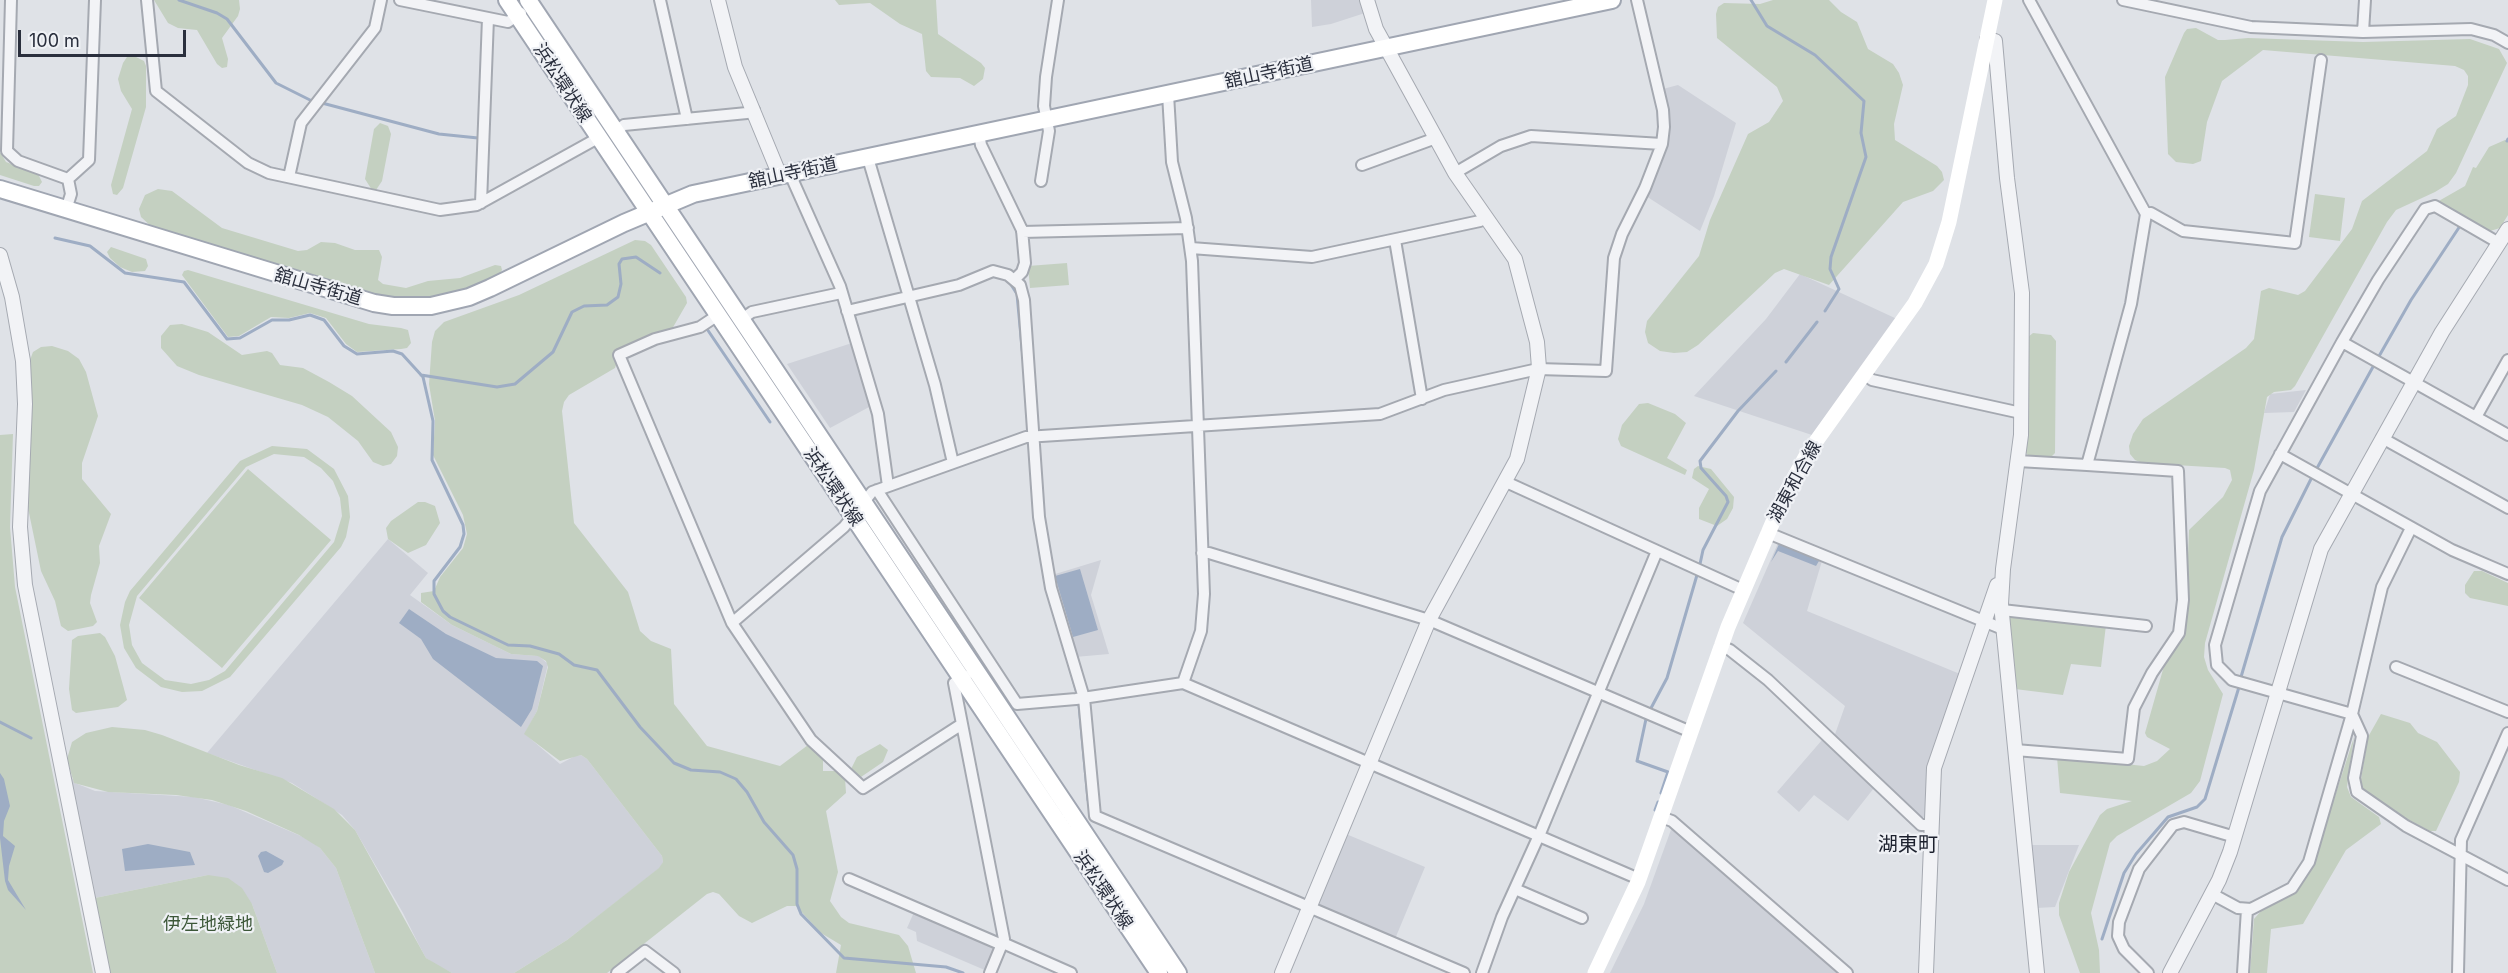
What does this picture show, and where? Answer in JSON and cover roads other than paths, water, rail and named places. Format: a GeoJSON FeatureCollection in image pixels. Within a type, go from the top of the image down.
{"type":"FeatureCollection","features":[{"type":"Feature","properties":{"kind":"main road","name":"浜松環状線"},"geometry":{"type":"LineString","coordinates":[[507,0],[718,315],[773,382],[858,509],[975,670],[1178,973]]}},
{"type":"Feature","properties":{"kind":"main road","name":"舘山寺街道"},"geometry":{"type":"LineString","coordinates":[[0,189],[304,284],[374,303],[412,307],[450,303],[479,293],[693,194],[1612,0]]}},
{"type":"Feature","properties":{"kind":"main road","name":"湖東和合線"},"geometry":{"type":"LineString","coordinates":[[1595,973],[1639,879],[1721,646],[1768,533],[1807,454],[1919,297],[1941,250],[1995,0]]}},
{"type":"Feature","properties":{"kind":"main road","name":"浜松環状線"},"geometry":{"type":"LineString","coordinates":[[532,2],[742,319],[773,382]]}},
{"type":"Feature","properties":{"kind":"main road","name":"浜松環状線"},"geometry":{"type":"LineString","coordinates":[[975,670],[1159,973]]}},
{"type":"Feature","properties":{"kind":"street"},"geometry":{"type":"LineString","coordinates":[[11,0],[7,151],[18,161],[68,179]]}},
{"type":"Feature","properties":{"kind":"street"},"geometry":{"type":"LineString","coordinates":[[68,179],[89,160],[95,0]]}},
{"type":"Feature","properties":{"kind":"street"},"geometry":{"type":"LineString","coordinates":[[147,0],[156,91],[258,169],[440,210],[481,203],[598,138]]}},
{"type":"Feature","properties":{"kind":"street"},"geometry":{"type":"LineString","coordinates":[[289,177],[301,123],[375,28],[381,0]]}},
{"type":"Feature","properties":{"kind":"street"},"geometry":{"type":"LineString","coordinates":[[400,0],[508,22],[532,2]]}},
{"type":"Feature","properties":{"kind":"street"},"geometry":{"type":"LineString","coordinates":[[660,0],[687,119]]}},
{"type":"Feature","properties":{"kind":"street"},"geometry":{"type":"LineString","coordinates":[[718,0],[730,52],[754,110],[842,293],[879,421],[888,486]]}},
{"type":"Feature","properties":{"kind":"street"},"geometry":{"type":"LineString","coordinates":[[1041,181],[1049,131],[1044,106],[1046,77],[1058,0]]}},
{"type":"Feature","properties":{"kind":"street"},"geometry":{"type":"LineString","coordinates":[[1282,973],[1429,620],[1506,482],[1523,441],[1538,369],[1537,342],[1518,268],[1511,251],[1455,172],[1376,29],[1367,0]]}},
{"type":"Feature","properties":{"kind":"street"},"geometry":{"type":"LineString","coordinates":[[732,622],[844,527],[877,490],[1026,437],[1380,414],[1452,388],[1538,369],[1606,371],[1614,258],[1622,234],[1641,196],[1662,144],[1664,110],[1637,0]]}},
{"type":"Feature","properties":{"kind":"street"},"geometry":{"type":"LineString","coordinates":[[2029,0],[2146,214],[2132,304],[2087,465]]}},
{"type":"Feature","properties":{"kind":"street"},"geometry":{"type":"LineString","coordinates":[[2123,0],[2250,27],[2363,32],[2471,29],[2494,35],[2508,43]]}},
{"type":"Feature","properties":{"kind":"street"},"geometry":{"type":"LineString","coordinates":[[2363,32],[2365,0]]}},
{"type":"Feature","properties":{"kind":"street"},"geometry":{"type":"LineString","coordinates":[[481,203],[488,18]]}},
{"type":"Feature","properties":{"kind":"street"},"geometry":{"type":"LineString","coordinates":[[1987,39],[1995,41],[2007,178],[2021,281],[2021,413],[2018,461],[2003,569],[2002,610],[2037,973]]}},
{"type":"Feature","properties":{"kind":"street"},"geometry":{"type":"LineString","coordinates":[[2146,214],[2151,213],[2183,231],[2295,243],[2322,60]]}},
{"type":"Feature","properties":{"kind":"street"},"geometry":{"type":"LineString","coordinates":[[1168,94],[1172,162],[1191,248],[1204,594],[1201,631],[1183,683]]}},
{"type":"Feature","properties":{"kind":"street"},"geometry":{"type":"LineString","coordinates":[[616,131],[625,125],[747,113],[754,110]]}},
{"type":"Feature","properties":{"kind":"street"},"geometry":{"type":"LineString","coordinates":[[979,134],[981,145],[1022,232],[1024,267],[1015,279]]}},
{"type":"Feature","properties":{"kind":"street"},"geometry":{"type":"LineString","coordinates":[[1455,172],[1501,146],[1531,136],[1662,144]]}},
{"type":"Feature","properties":{"kind":"street"},"geometry":{"type":"LineString","coordinates":[[1362,165],[1436,138]]}},
{"type":"Feature","properties":{"kind":"street"},"geometry":{"type":"LineString","coordinates":[[868,158],[935,385],[953,463]]}},
{"type":"Feature","properties":{"kind":"street"},"geometry":{"type":"LineString","coordinates":[[66,210],[71,194],[68,179]]}},
{"type":"Feature","properties":{"kind":"street"},"geometry":{"type":"LineString","coordinates":[[2170,973],[2212,894],[2235,837],[2277,693],[2314,565],[2442,332],[2505,236],[2435,206],[2425,209],[2378,280],[2280,454],[2256,502],[2214,655],[2217,665],[2232,680],[2277,693],[2352,714],[2362,735],[2354,778],[2357,792],[2406,826],[2508,880]]}},
{"type":"Feature","properties":{"kind":"street"},"geometry":{"type":"LineString","coordinates":[[1191,248],[1301,258],[1395,240],[1480,221],[1486,217]]}},
{"type":"Feature","properties":{"kind":"street"},"geometry":{"type":"LineString","coordinates":[[1022,232],[1188,228]]}},
{"type":"Feature","properties":{"kind":"street"},"geometry":{"type":"LineString","coordinates":[[1395,240],[1422,399]]}},
{"type":"Feature","properties":{"kind":"street"},"geometry":{"type":"LineString","coordinates":[[0,255],[15,307],[23,361],[25,404],[20,527],[25,585],[103,973]]}},
{"type":"Feature","properties":{"kind":"street"},"geometry":{"type":"LineString","coordinates":[[847,311],[964,284],[993,271],[1015,279],[1020,285],[1024,300],[1039,517],[1051,588],[1084,698],[1095,816],[1464,973]]}},
{"type":"Feature","properties":{"kind":"street"},"geometry":{"type":"LineString","coordinates":[[742,319],[752,312],[842,293]]}},
{"type":"Feature","properties":{"kind":"street"},"geometry":{"type":"LineString","coordinates":[[718,315],[700,327],[656,339],[619,355],[732,622],[811,740],[862,788],[962,724]]}},
{"type":"Feature","properties":{"kind":"street"},"geometry":{"type":"LineString","coordinates":[[2342,342],[2508,435]]}},
{"type":"Feature","properties":{"kind":"street"},"geometry":{"type":"LineString","coordinates":[[2476,417],[2508,360]]}},
{"type":"Feature","properties":{"kind":"street"},"geometry":{"type":"LineString","coordinates":[[1864,374],[1872,380],[2021,413]]}},
{"type":"Feature","properties":{"kind":"street"},"geometry":{"type":"LineString","coordinates":[[2382,438],[2508,508]]}},
{"type":"Feature","properties":{"kind":"street"},"geometry":{"type":"LineString","coordinates":[[2280,454],[2452,550],[2508,574]]}},
{"type":"Feature","properties":{"kind":"street"},"geometry":{"type":"LineString","coordinates":[[2015,750],[2128,759],[2134,708],[2152,673],[2179,633],[2183,600],[2178,471],[2018,461]]}},
{"type":"Feature","properties":{"kind":"street"},"geometry":{"type":"LineString","coordinates":[[1506,482],[1743,590]]}},
{"type":"Feature","properties":{"kind":"street"},"geometry":{"type":"LineString","coordinates":[[877,490],[975,670],[1017,704],[1084,698],[1183,683],[1639,879]]}},
{"type":"Feature","properties":{"kind":"street"},"geometry":{"type":"LineString","coordinates":[[2212,894],[2238,908],[2247,909],[2292,888],[2309,862],[2352,714],[2382,587],[2411,528]]}},
{"type":"Feature","properties":{"kind":"street"},"geometry":{"type":"LineString","coordinates":[[1768,533],[2003,629]]}},
{"type":"Feature","properties":{"kind":"street"},"geometry":{"type":"LineString","coordinates":[[1482,973],[1657,551]]}},
{"type":"Feature","properties":{"kind":"street"},"geometry":{"type":"LineString","coordinates":[[1202,553],[1209,553],[1429,620],[1691,732]]}},
{"type":"Feature","properties":{"kind":"street"},"geometry":{"type":"LineString","coordinates":[[1926,973],[1934,768],[2003,569]]}},
{"type":"Feature","properties":{"kind":"street"},"geometry":{"type":"LineString","coordinates":[[2002,610],[2146,626]]}},
{"type":"Feature","properties":{"kind":"street"},"geometry":{"type":"LineString","coordinates":[[1721,646],[1730,650],[1768,680],[1921,825],[1931,825]]}},
{"type":"Feature","properties":{"kind":"street"},"geometry":{"type":"LineString","coordinates":[[2396,667],[2508,712]]}},
{"type":"Feature","properties":{"kind":"street"},"geometry":{"type":"LineString","coordinates":[[975,670],[954,683],[1004,939],[990,973]]}},
{"type":"Feature","properties":{"kind":"street"},"geometry":{"type":"LineString","coordinates":[[2458,973],[2461,840],[2508,733]]}},
{"type":"Feature","properties":{"kind":"street"},"geometry":{"type":"LineString","coordinates":[[1661,817],[1672,821],[1847,973]]}},
{"type":"Feature","properties":{"kind":"street"},"geometry":{"type":"LineString","coordinates":[[2148,973],[2124,949],[2118,936],[2119,922],[2139,869],[2173,825],[2184,822],[2235,837]]}},
{"type":"Feature","properties":{"kind":"street"},"geometry":{"type":"LineString","coordinates":[[849,879],[1071,973]]}},
{"type":"Feature","properties":{"kind":"street"},"geometry":{"type":"LineString","coordinates":[[1515,889],[1582,918]]}},
{"type":"Feature","properties":{"kind":"street"},"geometry":{"type":"LineString","coordinates":[[2243,973],[2247,909]]}},
{"type":"Feature","properties":{"kind":"street"},"geometry":{"type":"LineString","coordinates":[[617,973],[645,951],[674,973]]}},
{"type":"Feature","properties":{"kind":"water"},"geometry":{"type":"Polygon","coordinates":[[[1779,544],[1819,561],[1816,566],[1778,551],[1771,562],[1779,544]]]}},
{"type":"Feature","properties":{"kind":"water"},"geometry":{"type":"Polygon","coordinates":[[[1080,569],[1098,630],[1073,637],[1055,576],[1080,569]]]}},
{"type":"Feature","properties":{"kind":"water"},"geometry":{"type":"Polygon","coordinates":[[[409,609],[446,634],[496,658],[537,661],[543,666],[532,709],[521,727],[433,659],[421,639],[399,623],[409,609]]]}},
{"type":"Feature","properties":{"kind":"water"},"geometry":{"type":"Polygon","coordinates":[[[0,773],[4,779],[10,806],[4,821],[3,836],[15,846],[9,866],[8,880],[26,910],[8,890],[5,881],[0,838],[0,773]]]}},
{"type":"Feature","properties":{"kind":"water"},"geometry":{"type":"Polygon","coordinates":[[[148,844],[190,852],[195,865],[125,871],[122,849],[148,844]]]}},
{"type":"Feature","properties":{"kind":"water"},"geometry":{"type":"Polygon","coordinates":[[[266,851],[284,861],[282,865],[268,873],[264,872],[258,856],[261,852],[266,851]]]}},
{"type":"Feature","properties":{"kind":"waterway"},"geometry":{"type":"LineString","coordinates":[[179,0],[217,13],[227,19],[276,83],[312,101]]}},
{"type":"Feature","properties":{"kind":"waterway"},"geometry":{"type":"LineString","coordinates":[[1751,0],[1767,26],[1815,55],[1864,101],[1861,133],[1866,157],[1831,257],[1830,269],[1839,289],[1825,311]]}},
{"type":"Feature","properties":{"kind":"waterway"},"geometry":{"type":"LineString","coordinates":[[322,103],[439,134],[478,138]]}},
{"type":"Feature","properties":{"kind":"waterway"},"geometry":{"type":"LineString","coordinates":[[2378,358],[2411,300],[2460,226]]}},
{"type":"Feature","properties":{"kind":"waterway"},"geometry":{"type":"LineString","coordinates":[[55,238],[90,246],[125,273],[184,282],[227,339],[240,338],[272,320],[289,320],[310,315],[324,320],[344,346],[357,354],[393,351],[402,354],[423,377],[433,421],[432,460],[463,525],[464,534],[460,547],[434,581],[434,594],[443,611],[450,617],[508,645],[530,646],[559,654],[574,665],[597,670],[640,727],[674,763],[691,770],[720,772],[736,779],[747,792],[764,822],[793,855],[797,869],[797,904],[801,914],[844,958],[946,967],[963,973]]}},
{"type":"Feature","properties":{"kind":"waterway"},"geometry":{"type":"LineString","coordinates":[[421,375],[497,387],[515,384],[553,352],[572,312],[584,306],[607,305],[618,297],[621,284],[619,264],[622,259],[636,257],[660,273]]}},
{"type":"Feature","properties":{"kind":"waterway"},"geometry":{"type":"LineString","coordinates":[[1010,283],[1017,294],[1023,358]]}},
{"type":"Feature","properties":{"kind":"waterway"},"geometry":{"type":"LineString","coordinates":[[1786,362],[1817,322]]}},
{"type":"Feature","properties":{"kind":"waterway"},"geometry":{"type":"LineString","coordinates":[[707,329],[770,422]]}},
{"type":"Feature","properties":{"kind":"waterway"},"geometry":{"type":"LineString","coordinates":[[2316,470],[2374,365]]}},
{"type":"Feature","properties":{"kind":"waterway"},"geometry":{"type":"LineString","coordinates":[[1700,564],[1703,550],[1728,502],[1726,496],[1701,468],[1700,461],[1738,411],[1776,371]]}},
{"type":"Feature","properties":{"kind":"waterway"},"geometry":{"type":"LineString","coordinates":[[2241,677],[2282,537],[2312,477]]}},
{"type":"Feature","properties":{"kind":"waterway"},"geometry":{"type":"LineString","coordinates":[[1650,710],[1667,678],[1697,575]]}},
{"type":"Feature","properties":{"kind":"waterway"},"geometry":{"type":"LineString","coordinates":[[1044,577],[1077,693]]}},
{"type":"Feature","properties":{"kind":"waterway"},"geometry":{"type":"LineString","coordinates":[[2102,939],[2124,873],[2136,854],[2168,817],[2197,807],[2205,799],[2239,687]]}},
{"type":"Feature","properties":{"kind":"waterway"},"geometry":{"type":"LineString","coordinates":[[1079,705],[1088,800]]}},
{"type":"Feature","properties":{"kind":"waterway"},"geometry":{"type":"LineString","coordinates":[[1646,719],[1637,761],[1668,772],[1661,793]]}},
{"type":"Feature","properties":{"kind":"waterway"},"geometry":{"type":"LineString","coordinates":[[0,722],[31,738]]}},
{"type":"Feature","properties":{"kind":"waterway"},"geometry":{"type":"LineString","coordinates":[[1655,810],[1658,802]]}},
{"type":"Feature","properties":{"kind":"district","name":"湖東町"},"geometry":{"type":"Point","coordinates":[1908,845]}},
{"type":"Feature","properties":{"kind":"park label","name":"伊左地緑地"},"geometry":{"type":"Point","coordinates":[208,925]}}]}
